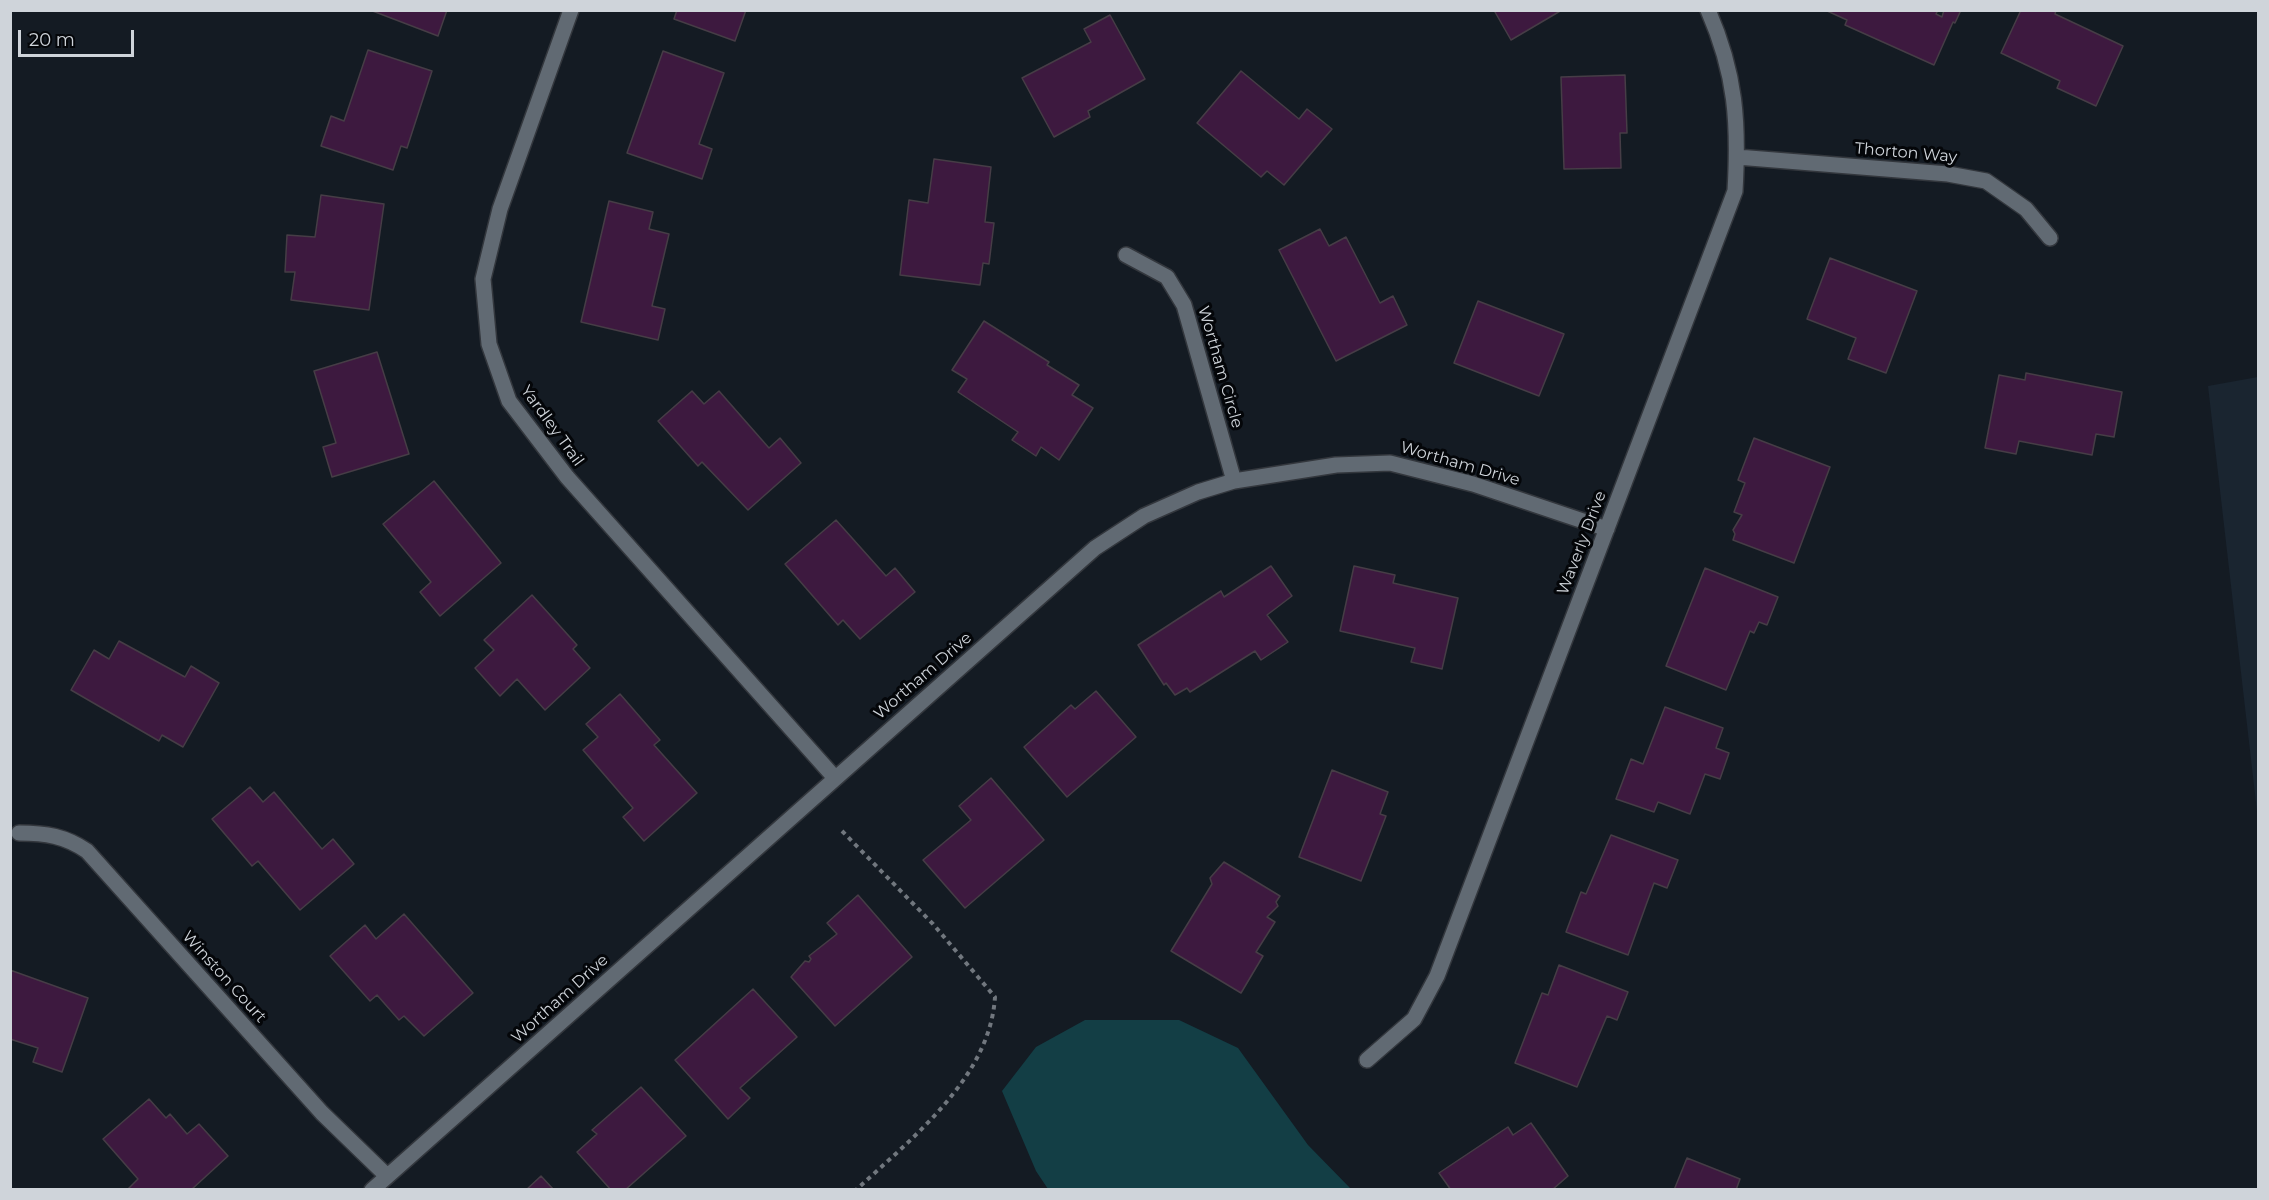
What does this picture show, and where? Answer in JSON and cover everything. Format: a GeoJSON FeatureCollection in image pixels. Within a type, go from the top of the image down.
{"type":"FeatureCollection","features":[{"type":"Feature","properties":{"kind":"street","name":"Yardley Trail"},"geometry":{"type":"LineString","coordinates":[[571,10],[500,209],[483,279],[489,344],[509,400],[567,477],[835,778]]}},
{"type":"Feature","properties":{"kind":"street","name":"Waverly Drive"},"geometry":{"type":"LineString","coordinates":[[1367,1060],[1414,1019],[1437,976],[1735,191],[1737,157],[1735,91],[1723,45],[1708,10]]}},
{"type":"Feature","properties":{"kind":"street","name":"Thorton Way"},"geometry":{"type":"LineString","coordinates":[[1737,157],[1948,174],[1986,182],[2026,209],[2050,238]]}},
{"type":"Feature","properties":{"kind":"street","name":"Wortham Circle"},"geometry":{"type":"LineString","coordinates":[[1126,255],[1167,278],[1184,305],[1234,481]]}},
{"type":"Feature","properties":{"kind":"street","name":"Wortham Drive"},"geometry":{"type":"LineString","coordinates":[[372,1190],[1095,548],[1144,516],[1198,492],[1234,481],[1336,465],[1390,463],[1473,484],[1607,530]]}},
{"type":"Feature","properties":{"kind":"street","name":"Winston Court"},"geometry":{"type":"LineString","coordinates":[[19,833],[46,833],[70,840],[87,851],[322,1113],[387,1176]]}},
{"type":"Feature","properties":{"kind":"path"},"geometry":{"type":"LineString","coordinates":[[842,831],[933,924],[994,997],[993,1019],[985,1039],[953,1096],[856,1190]]}},
{"type":"Feature","properties":{"kind":"shaded area"},"geometry":{"type":"Polygon","coordinates":[[[2258,377],[2258,820],[2208,386],[2258,377]]]}},
{"type":"Feature","properties":{"kind":"water"},"geometry":{"type":"Polygon","coordinates":[[[1085,1020],[1179,1020],[1238,1048],[1308,1145],[1351,1189],[1048,1189],[1036,1171],[1002,1091],[1036,1047],[1085,1020]]]}},
{"type":"Feature","properties":{"kind":"building"},"geometry":{"type":"Polygon","coordinates":[[[370,10],[447,10],[438,36],[370,10]]]}},
{"type":"Feature","properties":{"kind":"building"},"geometry":{"type":"Polygon","coordinates":[[[677,10],[746,10],[735,41],[674,19],[677,10]]]}},
{"type":"Feature","properties":{"kind":"building"},"geometry":{"type":"Polygon","coordinates":[[[1497,10],[1562,10],[1511,40],[1495,12],[1497,10]]]}},
{"type":"Feature","properties":{"kind":"building"},"geometry":{"type":"Polygon","coordinates":[[[1825,10],[1938,10],[1936,14],[1942,17],[1944,10],[1961,10],[1955,23],[1953,22],[1934,65],[1845,25],[1847,20],[1825,10]]]}},
{"type":"Feature","properties":{"kind":"building"},"geometry":{"type":"Polygon","coordinates":[[[2021,10],[2056,10],[2055,14],[2123,46],[2096,106],[2057,88],[2060,81],[2001,53],[2021,10]]]}},
{"type":"Feature","properties":{"kind":"building"},"geometry":{"type":"Polygon","coordinates":[[[1110,15],[1145,79],[1088,111],[1090,117],[1054,137],[1022,78],[1091,42],[1084,29],[1110,15]]]}},
{"type":"Feature","properties":{"kind":"building"},"geometry":{"type":"Polygon","coordinates":[[[368,50],[432,71],[407,148],[401,146],[393,170],[321,146],[331,116],[344,121],[368,50]]]}},
{"type":"Feature","properties":{"kind":"building"},"geometry":{"type":"Polygon","coordinates":[[[663,51],[724,73],[699,144],[712,149],[702,179],[627,153],[663,51]]]}},
{"type":"Feature","properties":{"kind":"building"},"geometry":{"type":"Polygon","coordinates":[[[1241,71],[1299,119],[1307,109],[1332,129],[1284,185],[1267,171],[1261,177],[1197,123],[1241,71]]]}},
{"type":"Feature","properties":{"kind":"building"},"geometry":{"type":"Polygon","coordinates":[[[1625,75],[1627,133],[1620,133],[1621,168],[1564,169],[1561,77],[1625,75]]]}},
{"type":"Feature","properties":{"kind":"building"},"geometry":{"type":"Polygon","coordinates":[[[934,159],[991,167],[985,222],[994,223],[989,264],[983,263],[980,285],[900,275],[909,200],[928,203],[934,159]]]}},
{"type":"Feature","properties":{"kind":"building"},"geometry":{"type":"Polygon","coordinates":[[[321,195],[384,204],[369,310],[291,300],[295,272],[285,272],[287,235],[315,237],[321,195]]]}},
{"type":"Feature","properties":{"kind":"building"},"geometry":{"type":"Polygon","coordinates":[[[609,201],[653,212],[649,229],[669,234],[652,306],[665,309],[658,340],[581,322],[609,201]]]}},
{"type":"Feature","properties":{"kind":"building"},"geometry":{"type":"Polygon","coordinates":[[[1320,229],[1329,246],[1346,237],[1380,303],[1393,296],[1407,325],[1336,361],[1279,250],[1320,229]]]}},
{"type":"Feature","properties":{"kind":"building"},"geometry":{"type":"Polygon","coordinates":[[[1830,258],[1917,291],[1886,373],[1848,359],[1856,338],[1807,319],[1830,258]]]}},
{"type":"Feature","properties":{"kind":"building"},"geometry":{"type":"Polygon","coordinates":[[[1478,301],[1564,334],[1539,396],[1454,363],[1478,301]]]}},
{"type":"Feature","properties":{"kind":"building"},"geometry":{"type":"Polygon","coordinates":[[[984,321],[1049,362],[1047,365],[1079,385],[1072,395],[1093,408],[1059,460],[1041,447],[1036,456],[1012,440],[1018,432],[958,392],[967,379],[952,370],[984,321]]]}},
{"type":"Feature","properties":{"kind":"building"},"geometry":{"type":"Polygon","coordinates":[[[377,352],[409,454],[332,477],[323,447],[336,443],[314,371],[377,352]]]}},
{"type":"Feature","properties":{"kind":"building"},"geometry":{"type":"Polygon","coordinates":[[[2026,373],[2122,392],[2114,437],[2096,434],[2092,455],[2019,441],[2016,454],[1985,448],[1999,375],[2025,380],[2026,373]]]}},
{"type":"Feature","properties":{"kind":"building"},"geometry":{"type":"Polygon","coordinates":[[[692,391],[704,404],[719,391],[769,448],[780,438],[801,463],[748,510],[702,462],[698,466],[658,421],[692,391]]]}},
{"type":"Feature","properties":{"kind":"building"},"geometry":{"type":"Polygon","coordinates":[[[1754,438],[1830,467],[1794,563],[1733,540],[1735,534],[1733,530],[1742,515],[1734,512],[1745,483],[1738,480],[1754,438]]]}},
{"type":"Feature","properties":{"kind":"building"},"geometry":{"type":"Polygon","coordinates":[[[434,481],[501,563],[440,616],[420,592],[431,582],[383,524],[434,481]]]}},
{"type":"Feature","properties":{"kind":"building"},"geometry":{"type":"Polygon","coordinates":[[[836,520],[886,576],[895,568],[915,592],[860,639],[843,620],[838,625],[785,564],[836,520]]]}},
{"type":"Feature","properties":{"kind":"building"},"geometry":{"type":"Polygon","coordinates":[[[1271,566],[1292,596],[1267,615],[1288,642],[1261,660],[1255,651],[1190,692],[1187,688],[1175,695],[1166,683],[1164,685],[1138,645],[1221,591],[1224,597],[1271,566]]]}},
{"type":"Feature","properties":{"kind":"building"},"geometry":{"type":"Polygon","coordinates":[[[1354,566],[1395,575],[1393,583],[1458,598],[1442,669],[1411,662],[1415,648],[1340,631],[1354,566]]]}},
{"type":"Feature","properties":{"kind":"building"},"geometry":{"type":"Polygon","coordinates":[[[1705,568],[1778,597],[1767,625],[1759,622],[1754,633],[1750,631],[1726,690],[1666,666],[1705,568]]]}},
{"type":"Feature","properties":{"kind":"building"},"geometry":{"type":"Polygon","coordinates":[[[532,595],[577,645],[573,649],[590,668],[545,710],[517,679],[500,696],[475,668],[494,650],[484,640],[532,595]]]}},
{"type":"Feature","properties":{"kind":"building"},"geometry":{"type":"Polygon","coordinates":[[[119,641],[185,677],[191,666],[219,683],[183,747],[162,735],[159,741],[71,690],[94,650],[109,659],[119,641]]]}},
{"type":"Feature","properties":{"kind":"building"},"geometry":{"type":"Polygon","coordinates":[[[1096,691],[1136,737],[1067,797],[1024,747],[1071,705],[1075,709],[1096,691]]]}},
{"type":"Feature","properties":{"kind":"building"},"geometry":{"type":"Polygon","coordinates":[[[620,694],[660,740],[654,745],[697,793],[644,841],[623,817],[633,808],[583,750],[598,737],[586,724],[620,694]]]}},
{"type":"Feature","properties":{"kind":"building"},"geometry":{"type":"Polygon","coordinates":[[[1665,707],[1723,728],[1716,748],[1729,753],[1720,779],[1705,774],[1690,814],[1658,802],[1654,812],[1616,799],[1631,759],[1643,764],[1665,707]]]}},
{"type":"Feature","properties":{"kind":"building"},"geometry":{"type":"Polygon","coordinates":[[[1332,770],[1388,792],[1380,814],[1386,816],[1361,881],[1299,857],[1332,770]]]}},
{"type":"Feature","properties":{"kind":"building"},"geometry":{"type":"Polygon","coordinates":[[[991,778],[1044,840],[965,908],[923,860],[971,820],[959,806],[991,778]]]}},
{"type":"Feature","properties":{"kind":"building"},"geometry":{"type":"Polygon","coordinates":[[[250,787],[263,802],[274,792],[322,849],[333,839],[354,864],[300,910],[258,861],[252,866],[212,819],[250,787]]]}},
{"type":"Feature","properties":{"kind":"building"},"geometry":{"type":"Polygon","coordinates":[[[1611,835],[1678,860],[1667,888],[1654,883],[1628,955],[1566,932],[1581,892],[1586,894],[1611,835]]]}},
{"type":"Feature","properties":{"kind":"building"},"geometry":{"type":"Polygon","coordinates":[[[1224,862],[1280,896],[1276,902],[1278,906],[1267,917],[1275,922],[1256,952],[1263,956],[1241,993],[1171,951],[1212,884],[1210,878],[1224,862]]]}},
{"type":"Feature","properties":{"kind":"building"},"geometry":{"type":"Polygon","coordinates":[[[858,895],[912,957],[835,1026],[791,977],[805,961],[809,962],[811,959],[809,956],[837,934],[827,923],[858,895]]]}},
{"type":"Feature","properties":{"kind":"building"},"geometry":{"type":"Polygon","coordinates":[[[404,914],[473,993],[424,1036],[404,1016],[399,1020],[377,995],[370,1001],[330,956],[365,925],[376,939],[404,914]]]}},
{"type":"Feature","properties":{"kind":"building"},"geometry":{"type":"Polygon","coordinates":[[[1559,965],[1628,992],[1617,1020],[1607,1016],[1577,1087],[1515,1063],[1542,993],[1548,995],[1559,965]]]}},
{"type":"Feature","properties":{"kind":"building"},"geometry":{"type":"Polygon","coordinates":[[[10,970],[88,998],[62,1072],[33,1062],[38,1048],[10,1039],[10,970]]]}},
{"type":"Feature","properties":{"kind":"building"},"geometry":{"type":"Polygon","coordinates":[[[753,989],[797,1037],[740,1088],[750,1098],[728,1119],[675,1060],[753,989]]]}},
{"type":"Feature","properties":{"kind":"building"},"geometry":{"type":"Polygon","coordinates":[[[641,1087],[686,1136],[625,1190],[611,1190],[577,1152],[597,1134],[592,1130],[641,1087]]]}},
{"type":"Feature","properties":{"kind":"building"},"geometry":{"type":"Polygon","coordinates":[[[149,1099],[166,1118],[170,1114],[187,1134],[199,1124],[228,1156],[191,1190],[127,1190],[138,1179],[103,1139],[149,1099]]]}},
{"type":"Feature","properties":{"kind":"building"},"geometry":{"type":"Polygon","coordinates":[[[1531,1123],[1568,1176],[1552,1190],[1451,1190],[1439,1173],[1508,1127],[1513,1135],[1531,1123]]]}},
{"type":"Feature","properties":{"kind":"building"},"geometry":{"type":"Polygon","coordinates":[[[1687,1158],[1740,1179],[1736,1190],[1674,1190],[1687,1158]]]}},
{"type":"Feature","properties":{"kind":"building"},"geometry":{"type":"Polygon","coordinates":[[[541,1176],[554,1190],[526,1190],[541,1176]]]}}]}
